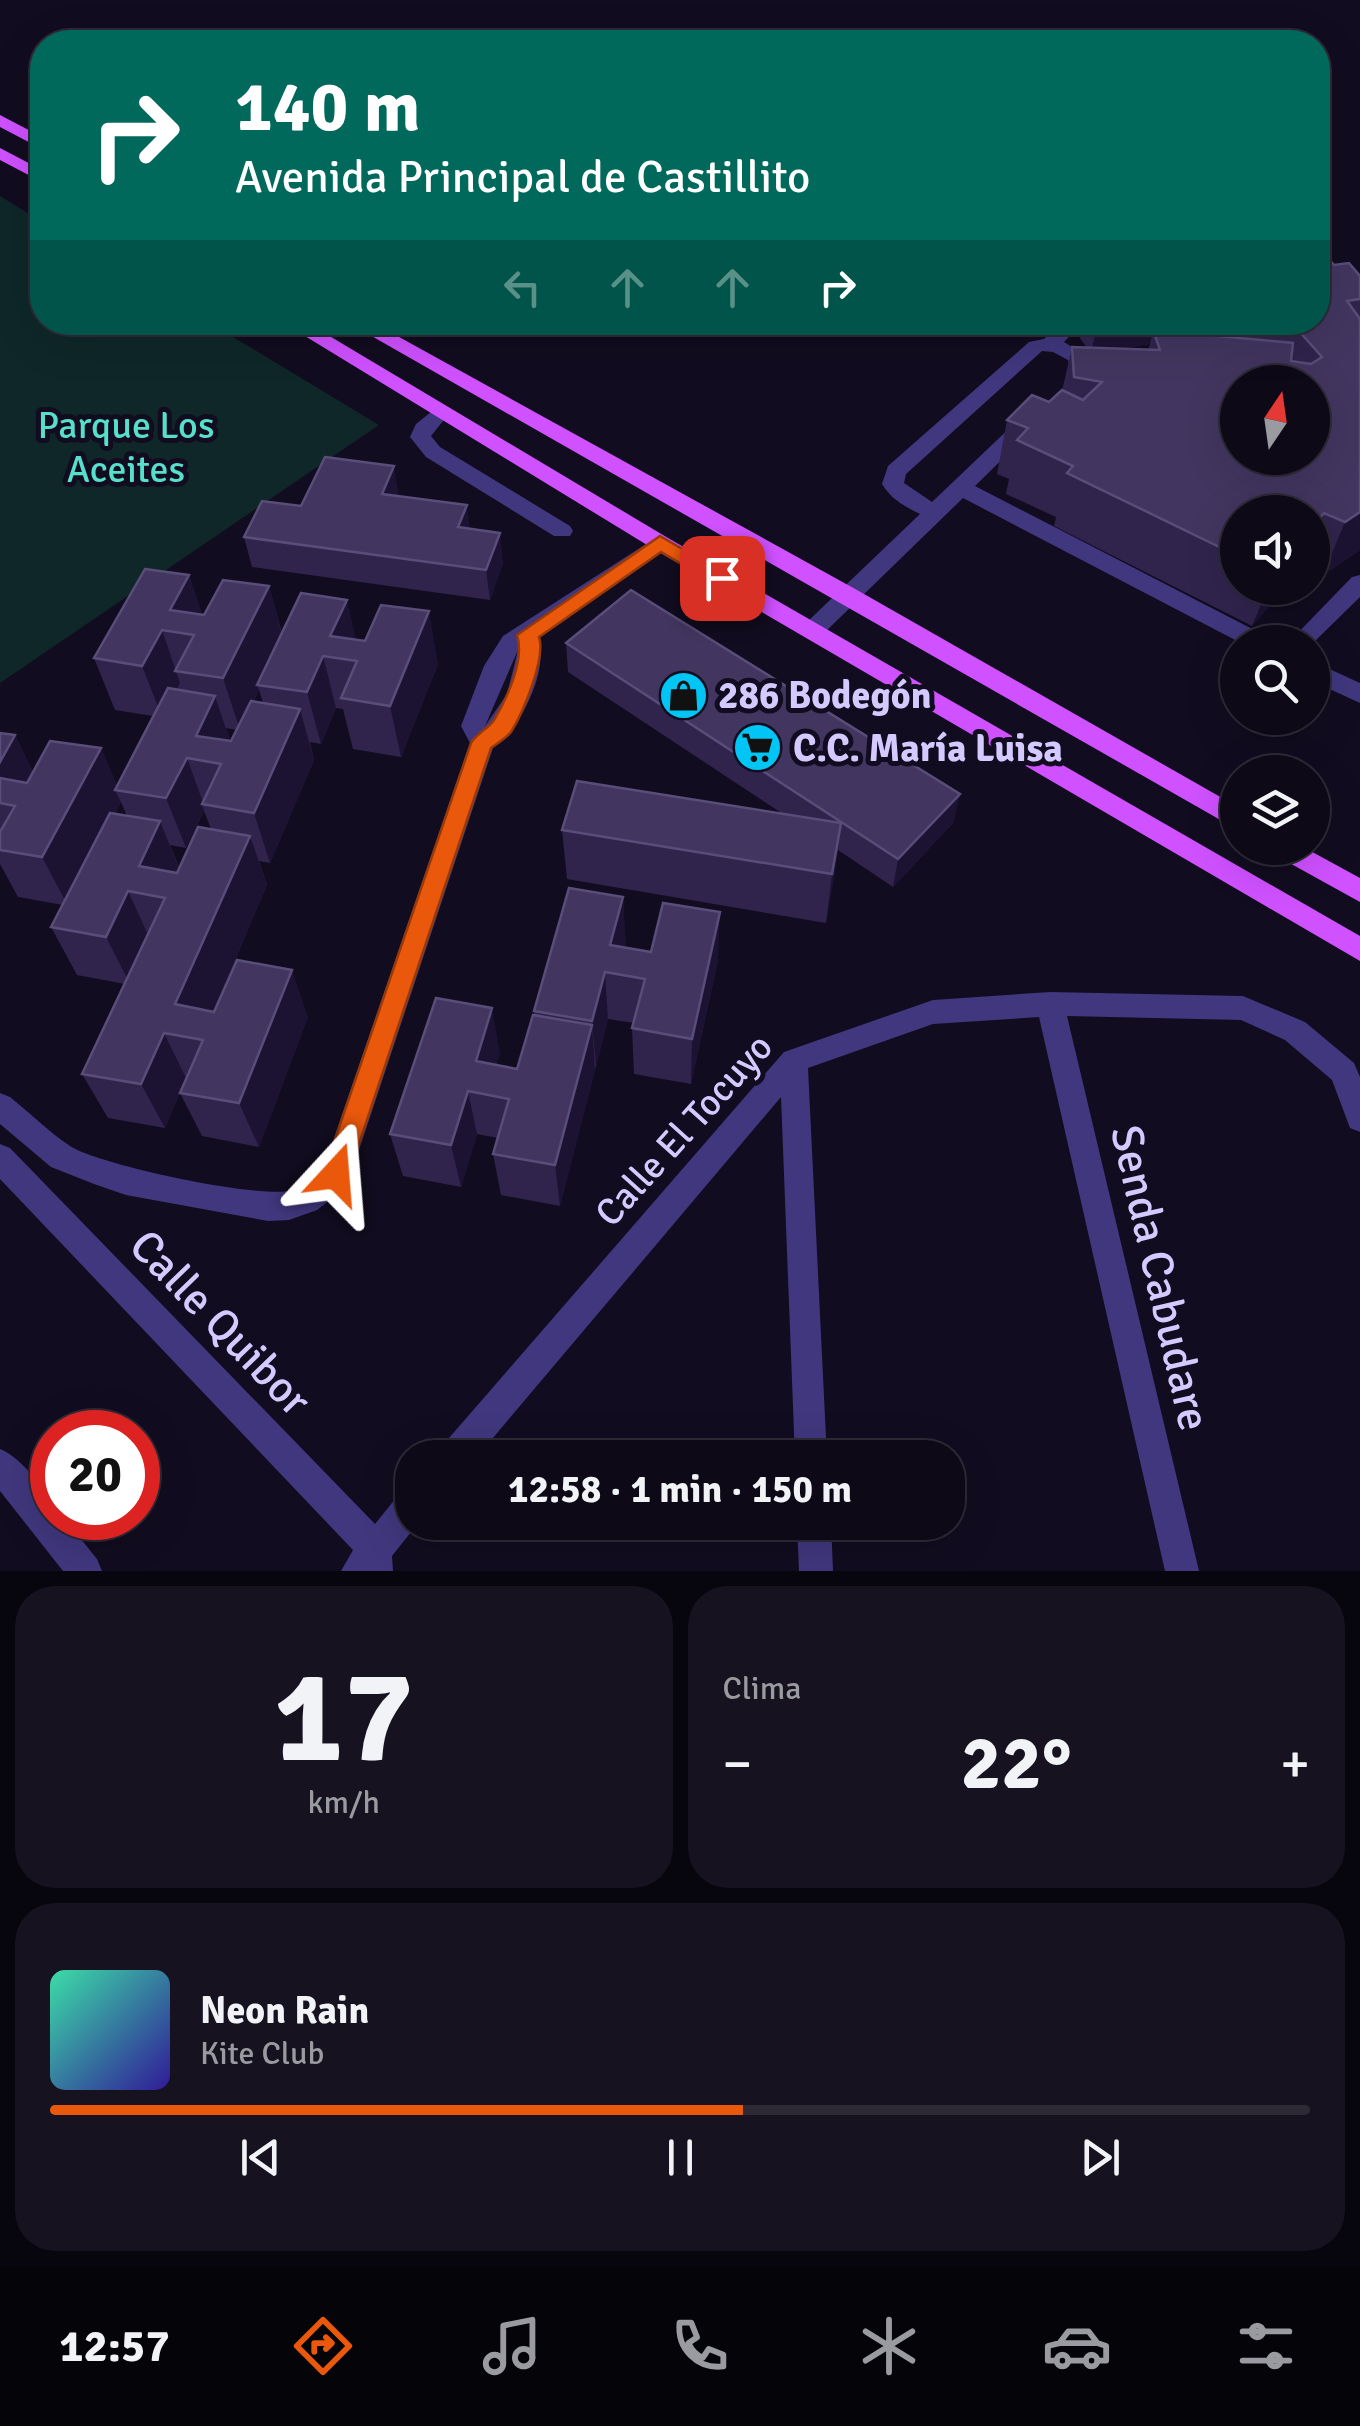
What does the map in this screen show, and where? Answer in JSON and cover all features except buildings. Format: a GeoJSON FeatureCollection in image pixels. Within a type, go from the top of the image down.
{"type":"FeatureCollection","features":[{"type":"Feature","properties":{"kind":"main road"},"geometry":{"type":"LineString","coordinates":[[0,120],[30,137]]}},
{"type":"Feature","properties":{"kind":"main road"},"geometry":{"type":"LineString","coordinates":[[0,153],[30,170]]}},
{"type":"Feature","properties":{"kind":"main road"},"geometry":{"type":"LineString","coordinates":[[312,335],[660,543],[814,629],[1360,950]]}},
{"type":"Feature","properties":{"kind":"main road"},"geometry":{"type":"LineString","coordinates":[[379,335],[849,596],[1220,810]]}},
{"type":"Feature","properties":{"kind":"main road"},"geometry":{"type":"LineString","coordinates":[[1314,865],[1360,891]]}},
{"type":"Feature","properties":{"kind":"street"},"geometry":{"type":"LineString","coordinates":[[1050,344],[1060,335]]}},
{"type":"Feature","properties":{"kind":"street"},"geometry":{"type":"LineString","coordinates":[[935,513],[904,496],[892,484],[896,471],[1036,346],[1050,344],[1078,357],[1082,376]]}},
{"type":"Feature","properties":{"kind":"street"},"geometry":{"type":"LineString","coordinates":[[442,411],[422,429],[420,438],[433,452],[562,530]]}},
{"type":"Feature","properties":{"kind":"street"},"geometry":{"type":"LineString","coordinates":[[814,629],[1040,411]]}},
{"type":"Feature","properties":{"kind":"street"},"geometry":{"type":"LineString","coordinates":[[961,488],[1225,625]]}},
{"type":"Feature","properties":{"kind":"street"},"geometry":{"type":"LineString","coordinates":[[0,1106],[61,1157],[126,1180],[268,1207],[304,1203],[320,1194],[336,1174],[482,743],[501,729],[507,719],[531,654],[528,635],[660,543]]}},
{"type":"Feature","properties":{"kind":"street"},"geometry":{"type":"LineString","coordinates":[[1318,625],[1360,584]]}},
{"type":"Feature","properties":{"kind":"street"},"geometry":{"type":"LineString","coordinates":[[1330,677],[1356,686]]}},
{"type":"Feature","properties":{"kind":"street","name":"Calle El Tocuyo"},"geometry":{"type":"LineString","coordinates":[[469,1440],[794,1061],[933,1012],[1050,1004],[1243,1008],[1294,1032],[1344,1072],[1360,1119]]}},
{"type":"Feature","properties":{"kind":"street","name":"Senda Cabudare"},"geometry":{"type":"LineString","coordinates":[[1050,1004],[1182,1571]]}},
{"type":"Feature","properties":{"kind":"street"},"geometry":{"type":"LineString","coordinates":[[794,1061],[810,1440]]}},
{"type":"Feature","properties":{"kind":"street","name":"Calle Quibor"},"geometry":{"type":"LineString","coordinates":[[0,1158],[370,1564]]}},
{"type":"Feature","properties":{"kind":"street"},"geometry":{"type":"LineString","coordinates":[[0,1465],[85,1571]]}},
{"type":"Feature","properties":{"kind":"street"},"geometry":{"type":"LineString","coordinates":[[370,1564],[395,1529]]}},
{"type":"Feature","properties":{"kind":"street"},"geometry":{"type":"LineString","coordinates":[[815,1540],[816,1571]]}},
{"type":"Feature","properties":{"kind":"green space","name":"Parque Los Aceites"},"geometry":{"type":"Polygon","coordinates":[[[0,196],[30,215],[30,335],[230,335],[379,425],[0,683],[0,196]]]}},
{"type":"Feature","properties":{"kind":"place","name":"286 Bodegón"},"geometry":{"type":"Point","coordinates":[683,695]}},
{"type":"Feature","properties":{"kind":"place","name":"C.C. María Luisa"},"geometry":{"type":"Point","coordinates":[758,748]}},
{"type":"Feature","properties":{"kind":"route"},"geometry":{"type":"LineString","coordinates":[[336,1174],[482,743],[501,729],[526,670],[532,649],[528,635],[660,543],[722,578]]}}]}
